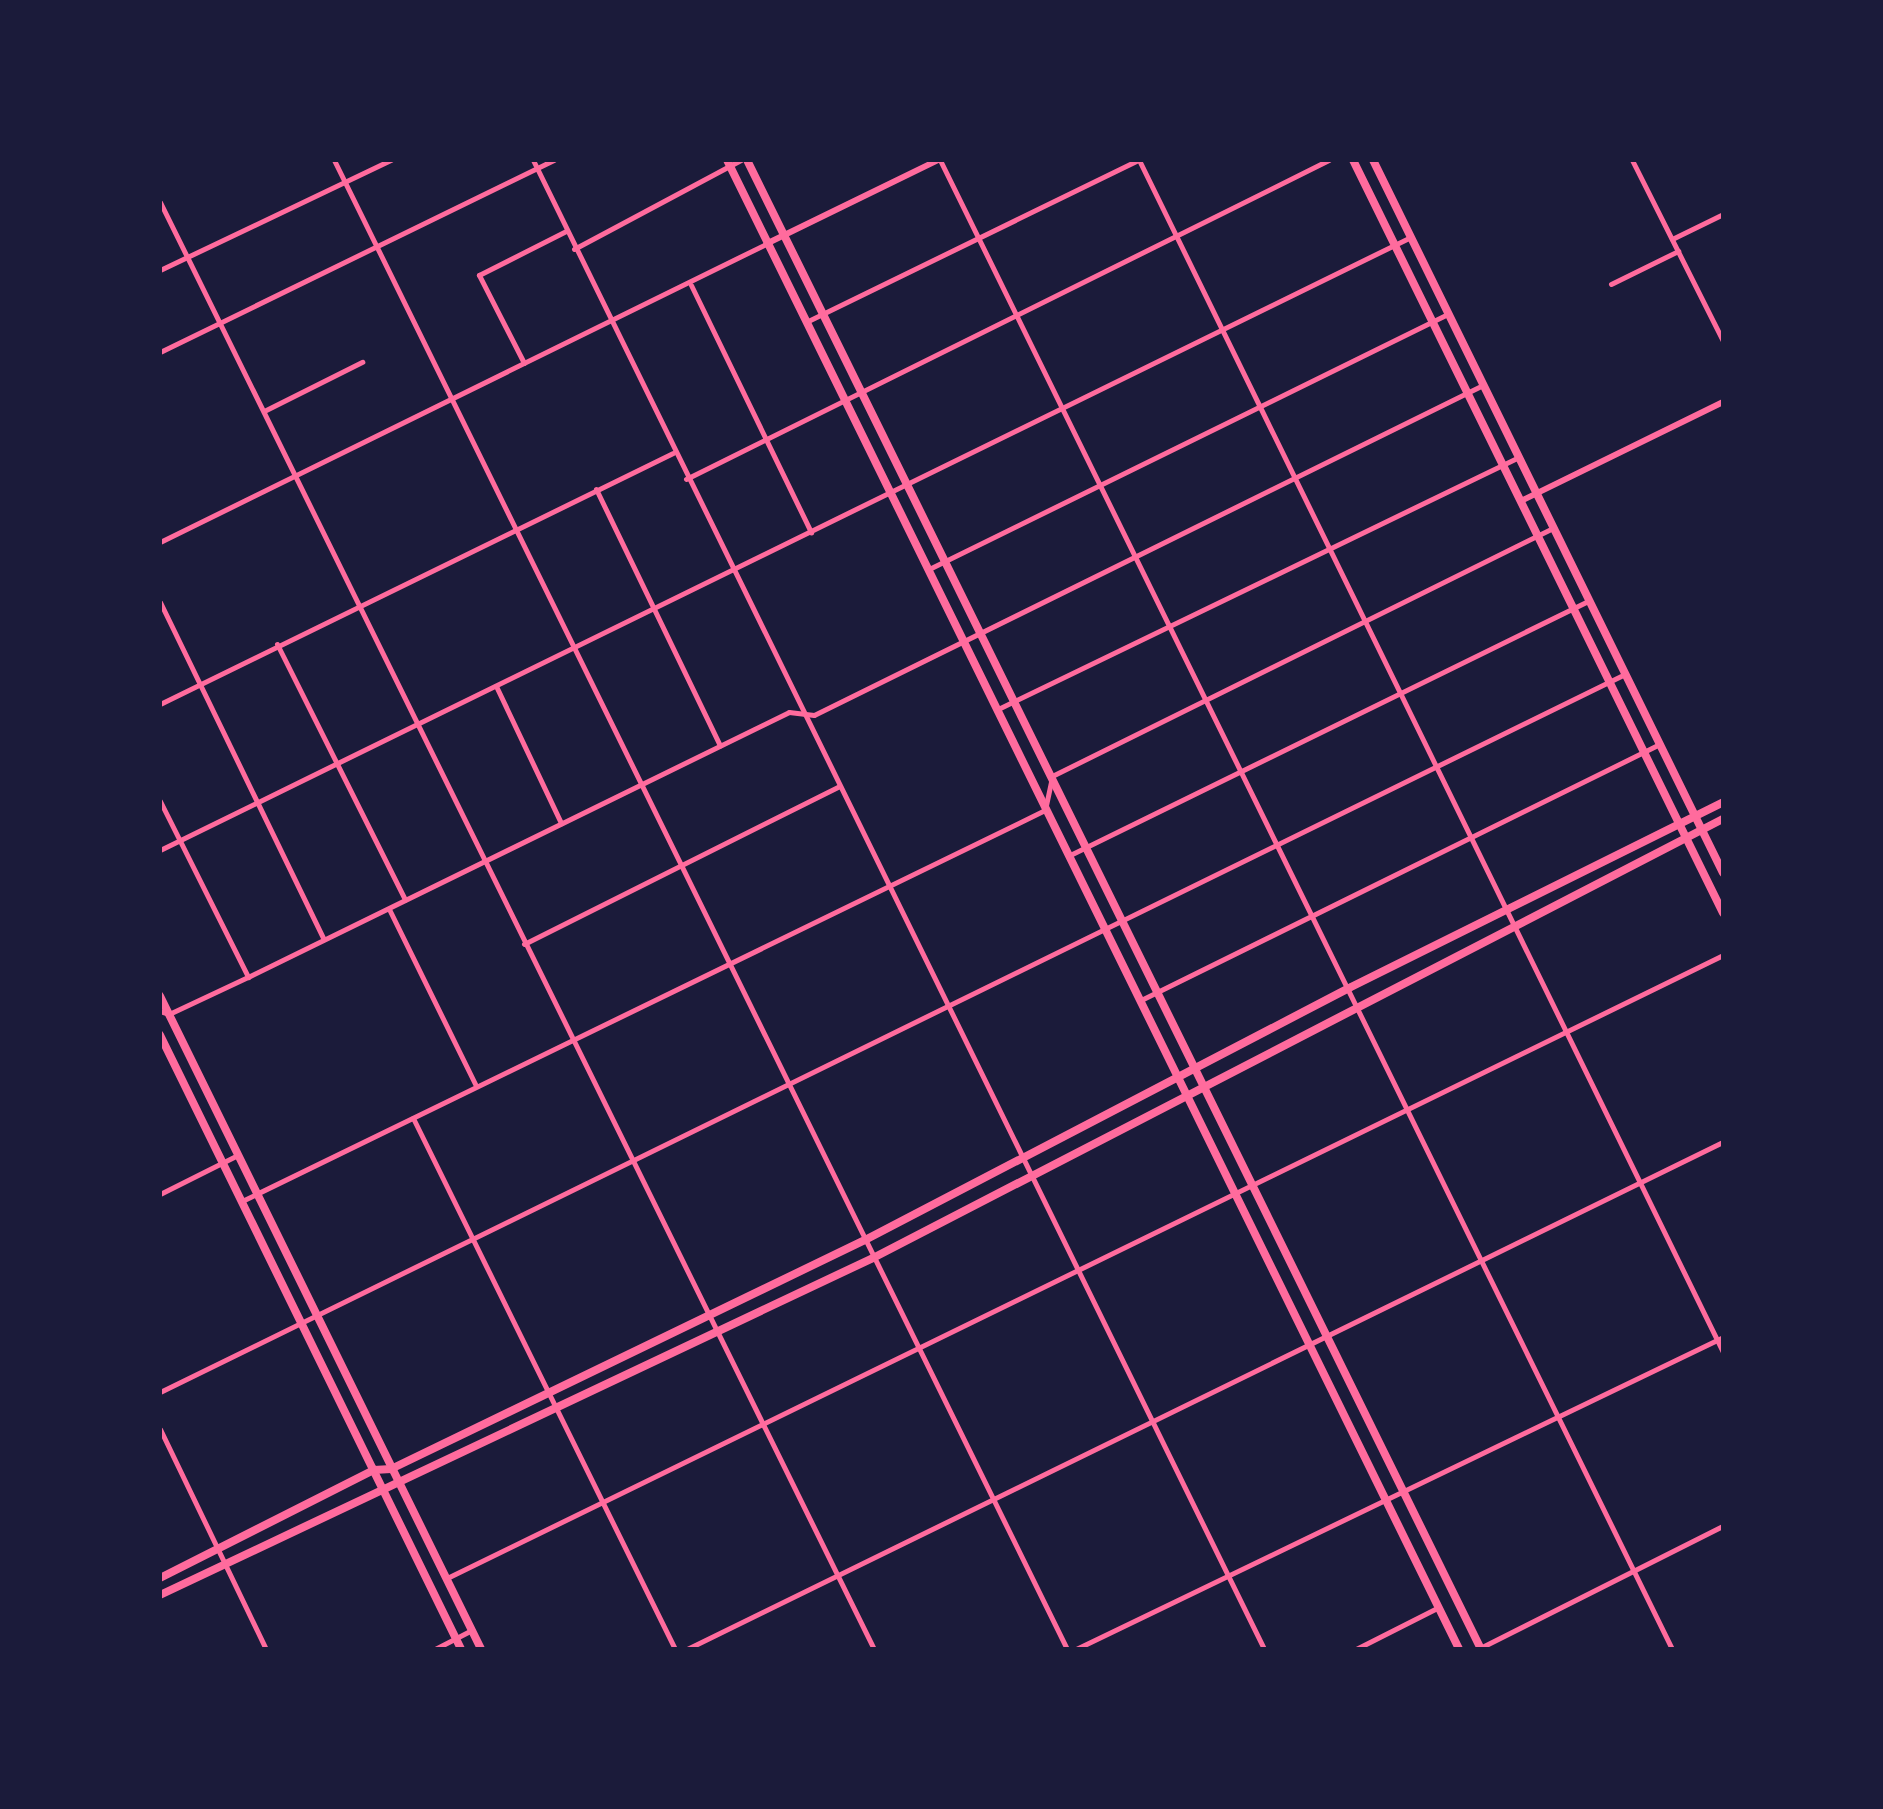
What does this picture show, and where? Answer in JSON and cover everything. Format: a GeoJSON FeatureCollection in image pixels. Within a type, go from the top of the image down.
{"type":"FeatureCollection","features":[{"type":"Feature","properties":{"kind":"main road"},"geometry":{"type":"LineString","coordinates":[[744,160],[1052,776],[1480,1649]]}},
{"type":"Feature","properties":{"kind":"main road"},"geometry":{"type":"LineString","coordinates":[[1353,160],[1723,913]]}},
{"type":"Feature","properties":{"kind":"main road"},"geometry":{"type":"LineString","coordinates":[[1373,160],[1723,872]]}},
{"type":"Feature","properties":{"kind":"main road"},"geometry":{"type":"LineString","coordinates":[[729,163],[1138,1002],[1460,1649]]}},
{"type":"Feature","properties":{"kind":"main road"},"geometry":{"type":"LineString","coordinates":[[160,1578],[374,1470],[392,1468],[865,1240],[1024,1161],[1349,988],[1723,802]]}},
{"type":"Feature","properties":{"kind":"main road"},"geometry":{"type":"LineString","coordinates":[[160,1595],[380,1487],[400,1484],[558,1412],[873,1258],[1357,1005],[1687,841],[1723,819]]}},
{"type":"Feature","properties":{"kind":"main road"},"geometry":{"type":"LineString","coordinates":[[160,996],[164,1012],[259,1192],[482,1649]]}},
{"type":"Feature","properties":{"kind":"main road"},"geometry":{"type":"LineString","coordinates":[[160,1034],[462,1649]]}},
{"type":"Feature","properties":{"kind":"street"},"geometry":{"type":"LineString","coordinates":[[334,160],[733,960],[873,1258],[1067,1649]]}},
{"type":"Feature","properties":{"kind":"street"},"geometry":{"type":"LineString","coordinates":[[160,270],[391,160]]}},
{"type":"Feature","properties":{"kind":"street"},"geometry":{"type":"LineString","coordinates":[[532,160],[672,453],[1264,1649]]}},
{"type":"Feature","properties":{"kind":"street"},"geometry":{"type":"LineString","coordinates":[[160,352],[554,160]]}},
{"type":"Feature","properties":{"kind":"street"},"geometry":{"type":"LineString","coordinates":[[574,249],[729,163],[744,160]]}},
{"type":"Feature","properties":{"kind":"street"},"geometry":{"type":"LineString","coordinates":[[160,542],[692,285],[768,243],[939,160],[1101,480],[1205,700],[1672,1649]]}},
{"type":"Feature","properties":{"kind":"street"},"geometry":{"type":"LineString","coordinates":[[806,322],[1139,160],[1565,1032],[1720,1338],[1723,1352]]}},
{"type":"Feature","properties":{"kind":"street"},"geometry":{"type":"LineString","coordinates":[[686,479],[1329,160]]}},
{"type":"Feature","properties":{"kind":"street"},"geometry":{"type":"LineString","coordinates":[[1632,160],[1723,341]]}},
{"type":"Feature","properties":{"kind":"street"},"geometry":{"type":"LineString","coordinates":[[160,202],[874,1649]]}},
{"type":"Feature","properties":{"kind":"street"},"geometry":{"type":"LineString","coordinates":[[1672,238],[1723,214]]}},
{"type":"Feature","properties":{"kind":"street"},"geometry":{"type":"LineString","coordinates":[[524,364],[479,275],[566,231]]}},
{"type":"Feature","properties":{"kind":"street"},"geometry":{"type":"LineString","coordinates":[[160,850],[891,496],[1064,406],[1411,237]]}},
{"type":"Feature","properties":{"kind":"street"},"geometry":{"type":"LineString","coordinates":[[1611,284],[1678,251]]}},
{"type":"Feature","properties":{"kind":"street"},"geometry":{"type":"LineString","coordinates":[[692,285],[811,532]]}},
{"type":"Feature","properties":{"kind":"street"},"geometry":{"type":"LineString","coordinates":[[926,571],[1101,480],[1448,313]]}},
{"type":"Feature","properties":{"kind":"street"},"geometry":{"type":"LineString","coordinates":[[264,411],[362,362]]}},
{"type":"Feature","properties":{"kind":"street"},"geometry":{"type":"LineString","coordinates":[[164,1012],[248,977],[790,712],[804,717],[1485,384]]}},
{"type":"Feature","properties":{"kind":"street"},"geometry":{"type":"LineString","coordinates":[[1520,501],[1723,402]]}},
{"type":"Feature","properties":{"kind":"street"},"geometry":{"type":"LineString","coordinates":[[160,704],[357,602],[672,453]]}},
{"type":"Feature","properties":{"kind":"street"},"geometry":{"type":"LineString","coordinates":[[996,710],[1520,457]]}},
{"type":"Feature","properties":{"kind":"street"},"geometry":{"type":"LineString","coordinates":[[596,489],[720,746]]}},
{"type":"Feature","properties":{"kind":"street"},"geometry":{"type":"LineString","coordinates":[[242,1200],[1044,810],[1052,776],[1365,618],[1554,528]]}},
{"type":"Feature","properties":{"kind":"street"},"geometry":{"type":"LineString","coordinates":[[1068,856],[1590,600]]}},
{"type":"Feature","properties":{"kind":"street"},"geometry":{"type":"LineString","coordinates":[[160,602],[324,939]]}},
{"type":"Feature","properties":{"kind":"street"},"geometry":{"type":"LineString","coordinates":[[278,644],[405,900]]}},
{"type":"Feature","properties":{"kind":"street"},"geometry":{"type":"LineString","coordinates":[[160,1392],[1626,674]]}},
{"type":"Feature","properties":{"kind":"street"},"geometry":{"type":"LineString","coordinates":[[496,686],[562,822]]}},
{"type":"Feature","properties":{"kind":"street"},"geometry":{"type":"LineString","coordinates":[[1138,1002],[1661,744]]}},
{"type":"Feature","properties":{"kind":"street"},"geometry":{"type":"LineString","coordinates":[[524,944],[685,867],[840,786]]}},
{"type":"Feature","properties":{"kind":"street"},"geometry":{"type":"LineString","coordinates":[[160,802],[248,977]]}},
{"type":"Feature","properties":{"kind":"street"},"geometry":{"type":"LineString","coordinates":[[389,909],[476,1086]]}},
{"type":"Feature","properties":{"kind":"street"},"geometry":{"type":"LineString","coordinates":[[447,1578],[1723,955]]}},
{"type":"Feature","properties":{"kind":"street"},"geometry":{"type":"LineString","coordinates":[[414,1118],[676,1649]]}},
{"type":"Feature","properties":{"kind":"street"},"geometry":{"type":"LineString","coordinates":[[686,1649],[1723,1142]]}},
{"type":"Feature","properties":{"kind":"street"},"geometry":{"type":"LineString","coordinates":[[160,1194],[240,1155]]}},
{"type":"Feature","properties":{"kind":"street"},"geometry":{"type":"LineString","coordinates":[[1076,1649],[1720,1338]]}},
{"type":"Feature","properties":{"kind":"street"},"geometry":{"type":"LineString","coordinates":[[160,1430],[266,1649]]}},
{"type":"Feature","properties":{"kind":"street"},"geometry":{"type":"LineString","coordinates":[[1480,1649],[1723,1526]]}},
{"type":"Feature","properties":{"kind":"street"},"geometry":{"type":"LineString","coordinates":[[1356,1649],[1439,1607]]}},
{"type":"Feature","properties":{"kind":"street"},"geometry":{"type":"LineString","coordinates":[[435,1649],[472,1630]]}}]}
